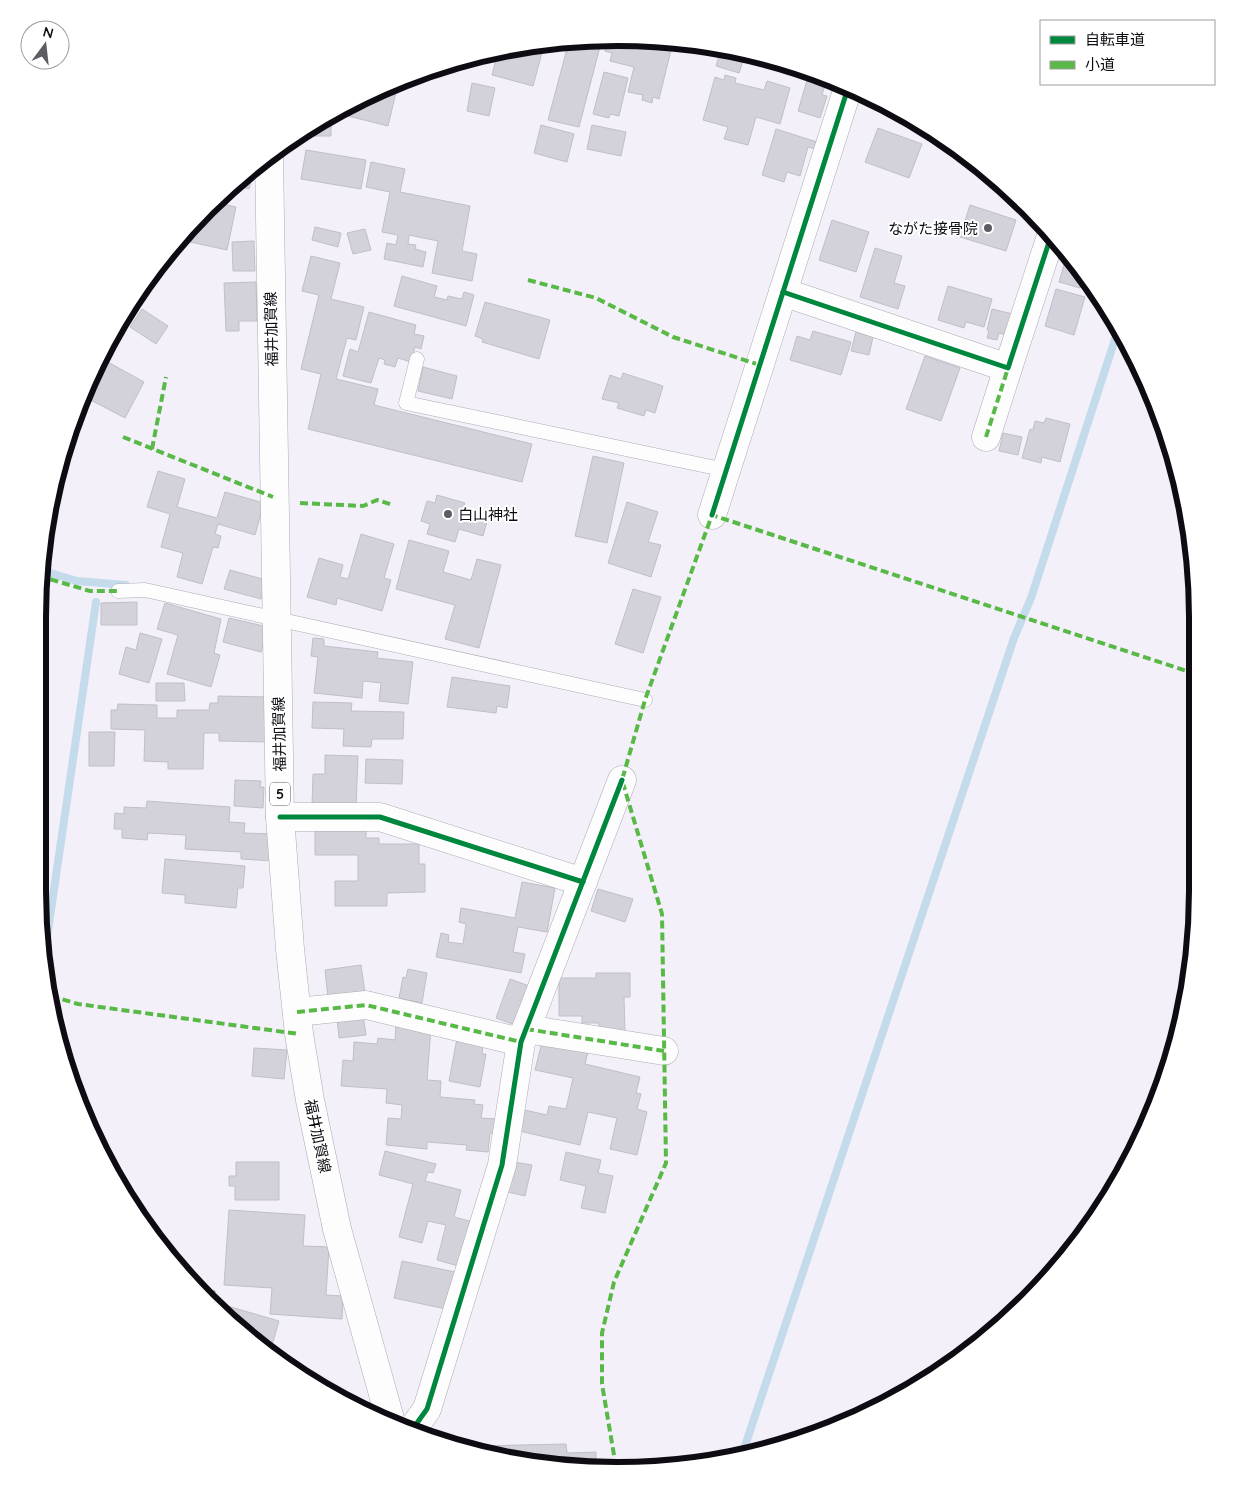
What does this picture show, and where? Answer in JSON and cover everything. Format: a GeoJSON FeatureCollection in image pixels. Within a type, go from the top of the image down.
{"type":"FeatureCollection","features":[{"type":"Feature","properties":{"kind":"street"},"geometry":{"type":"LineString","coordinates":[[712,515],[846,94]]}},
{"type":"Feature","properties":{"kind":"street","name":"福井加賀線"},"geometry":{"type":"LineString","coordinates":[[269,165],[273,496],[278,618],[280,817],[284,883],[297,1012],[310,1100],[337,1229],[388,1413]]}},
{"type":"Feature","properties":{"kind":"street"},"geometry":{"type":"LineString","coordinates":[[986,437],[1049,243]]}},
{"type":"Feature","properties":{"kind":"street"},"geometry":{"type":"LineString","coordinates":[[783,292],[1008,368]]}},
{"type":"Feature","properties":{"kind":"street"},"geometry":{"type":"LineString","coordinates":[[416,1424],[427,1408],[502,1165],[524,1035],[622,780]]}},
{"type":"Feature","properties":{"kind":"street"},"geometry":{"type":"LineString","coordinates":[[280,817],[380,817],[583,882]]}},
{"type":"Feature","properties":{"kind":"street"},"geometry":{"type":"LineString","coordinates":[[297,1012],[366,1006],[524,1035],[664,1051]]}},
{"type":"Feature","properties":{"kind":"lane"},"geometry":{"type":"LineString","coordinates":[[417,359],[406,403],[726,470]]}},
{"type":"Feature","properties":{"kind":"lane"},"geometry":{"type":"LineString","coordinates":[[118,591],[145,590],[645,700]]}},
{"type":"Feature","properties":{"kind":"building"},"geometry":{"type":"Polygon","coordinates":[[[600,46],[579,127],[548,120],[567,48],[600,46]]]}},
{"type":"Feature","properties":{"kind":"building"},"geometry":{"type":"Polygon","coordinates":[[[606,46],[671,49],[659,99],[653,97],[652,103],[642,100],[643,95],[628,92],[634,67],[610,61],[612,53],[605,51],[606,46]]]}},
{"type":"Feature","properties":{"kind":"building"},"geometry":{"type":"Polygon","coordinates":[[[542,51],[533,86],[492,75],[496,59],[542,51]]]}},
{"type":"Feature","properties":{"kind":"building"},"geometry":{"type":"Polygon","coordinates":[[[719,55],[743,61],[739,73],[716,66],[719,55]]]}},
{"type":"Feature","properties":{"kind":"building"},"geometry":{"type":"Polygon","coordinates":[[[604,72],[628,78],[619,116],[610,114],[609,118],[593,114],[604,72]]]}},
{"type":"Feature","properties":{"kind":"building"},"geometry":{"type":"Polygon","coordinates":[[[725,75],[736,78],[735,83],[764,90],[767,81],[790,88],[780,124],[756,117],[748,145],[724,139],[728,127],[703,120],[715,77],[724,80],[725,75]]]}},
{"type":"Feature","properties":{"kind":"building"},"geometry":{"type":"Polygon","coordinates":[[[807,79],[825,86],[822,95],[827,96],[820,118],[798,111],[807,79]]]}},
{"type":"Feature","properties":{"kind":"building"},"geometry":{"type":"Polygon","coordinates":[[[472,83],[495,88],[489,116],[467,111],[472,83]]]}},
{"type":"Feature","properties":{"kind":"building"},"geometry":{"type":"Polygon","coordinates":[[[396,91],[388,126],[346,115],[396,91]]]}},
{"type":"Feature","properties":{"kind":"building"},"geometry":{"type":"Polygon","coordinates":[[[331,124],[331,136],[311,136],[331,124]]]}},
{"type":"Feature","properties":{"kind":"building"},"geometry":{"type":"Polygon","coordinates":[[[541,125],[574,134],[567,162],[534,153],[541,125]]]}},
{"type":"Feature","properties":{"kind":"building"},"geometry":{"type":"Polygon","coordinates":[[[592,125],[626,132],[621,156],[587,149],[592,125]]]}},
{"type":"Feature","properties":{"kind":"building"},"geometry":{"type":"Polygon","coordinates":[[[878,128],[922,144],[909,178],[865,162],[878,128]]]}},
{"type":"Feature","properties":{"kind":"building"},"geometry":{"type":"Polygon","coordinates":[[[776,129],[817,142],[815,149],[808,147],[800,176],[787,172],[784,182],[762,175],[776,129]]]}},
{"type":"Feature","properties":{"kind":"building"},"geometry":{"type":"Polygon","coordinates":[[[306,150],[366,160],[361,189],[301,179],[306,150]]]}},
{"type":"Feature","properties":{"kind":"building"},"geometry":{"type":"Polygon","coordinates":[[[371,162],[405,169],[400,192],[470,206],[462,251],[477,254],[472,281],[432,273],[438,241],[409,235],[408,244],[416,245],[415,249],[426,252],[423,267],[384,259],[387,243],[396,245],[398,235],[382,232],[390,192],[366,187],[371,162]]]}},
{"type":"Feature","properties":{"kind":"building"},"geometry":{"type":"Polygon","coordinates":[[[251,179],[249,189],[242,187],[251,179]]]}},
{"type":"Feature","properties":{"kind":"building"},"geometry":{"type":"Polygon","coordinates":[[[224,204],[236,207],[227,250],[188,241],[224,204]]]}},
{"type":"Feature","properties":{"kind":"building","name":"ながた接骨院"},"geometry":{"type":"Polygon","coordinates":[[[970,205],[1016,220],[1006,251],[960,237],[970,205]]]}},
{"type":"Feature","properties":{"kind":"building"},"geometry":{"type":"Polygon","coordinates":[[[832,220],[869,232],[856,272],[819,260],[832,220]]]}},
{"type":"Feature","properties":{"kind":"building"},"geometry":{"type":"Polygon","coordinates":[[[315,227],[341,233],[338,247],[312,240],[315,227]]]}},
{"type":"Feature","properties":{"kind":"building"},"geometry":{"type":"Polygon","coordinates":[[[365,229],[371,250],[353,254],[347,233],[365,229]]]}},
{"type":"Feature","properties":{"kind":"building"},"geometry":{"type":"Polygon","coordinates":[[[254,241],[255,271],[233,271],[232,242],[254,241]]]}},
{"type":"Feature","properties":{"kind":"building"},"geometry":{"type":"Polygon","coordinates":[[[875,248],[902,256],[894,283],[905,286],[898,309],[860,297],[875,248]]]}},
{"type":"Feature","properties":{"kind":"building"},"geometry":{"type":"Polygon","coordinates":[[[311,256],[340,263],[331,299],[364,307],[356,340],[347,338],[336,379],[378,389],[374,405],[532,444],[522,482],[308,429],[321,374],[301,369],[319,295],[302,291],[311,256]]]}},
{"type":"Feature","properties":{"kind":"building"},"geometry":{"type":"Polygon","coordinates":[[[1065,262],[1081,284],[1080,288],[1059,282],[1065,262]]]}},
{"type":"Feature","properties":{"kind":"building"},"geometry":{"type":"Polygon","coordinates":[[[402,276],[437,286],[434,297],[447,300],[448,296],[462,299],[464,292],[474,295],[466,326],[394,306],[402,276]]]}},
{"type":"Feature","properties":{"kind":"building"},"geometry":{"type":"Polygon","coordinates":[[[256,282],[257,321],[239,321],[239,331],[226,331],[224,283],[256,282]]]}},
{"type":"Feature","properties":{"kind":"building"},"geometry":{"type":"Polygon","coordinates":[[[948,286],[992,299],[984,327],[966,322],[964,328],[938,320],[948,286]]]}},
{"type":"Feature","properties":{"kind":"building"},"geometry":{"type":"Polygon","coordinates":[[[1056,289],[1085,297],[1074,335],[1045,326],[1056,289]]]}},
{"type":"Feature","properties":{"kind":"building"},"geometry":{"type":"Polygon","coordinates":[[[485,302],[550,320],[539,359],[482,342],[483,339],[475,336],[485,302]]]}},
{"type":"Feature","properties":{"kind":"building"},"geometry":{"type":"Polygon","coordinates":[[[142,309],[168,326],[156,344],[130,327],[142,309]]]}},
{"type":"Feature","properties":{"kind":"building"},"geometry":{"type":"Polygon","coordinates":[[[992,309],[1013,314],[1007,335],[999,333],[997,340],[987,338],[992,309]]]}},
{"type":"Feature","properties":{"kind":"building"},"geometry":{"type":"Polygon","coordinates":[[[369,312],[416,325],[414,334],[424,336],[421,349],[415,347],[411,362],[398,358],[395,367],[384,364],[385,360],[379,358],[371,383],[343,376],[350,349],[358,352],[369,312]]]}},
{"type":"Feature","properties":{"kind":"building"},"geometry":{"type":"Polygon","coordinates":[[[813,331],[851,342],[841,375],[790,360],[797,336],[810,340],[813,331]]]}},
{"type":"Feature","properties":{"kind":"building"},"geometry":{"type":"Polygon","coordinates":[[[856,332],[873,337],[869,355],[851,351],[856,332]]]}},
{"type":"Feature","properties":{"kind":"building"},"geometry":{"type":"Polygon","coordinates":[[[925,356],[960,368],[941,421],[906,409],[925,356]]]}},
{"type":"Feature","properties":{"kind":"building"},"geometry":{"type":"Polygon","coordinates":[[[107,362],[144,382],[125,418],[90,400],[107,362]]]}},
{"type":"Feature","properties":{"kind":"building"},"geometry":{"type":"Polygon","coordinates":[[[423,367],[457,376],[452,399],[418,391],[423,367]]]}},
{"type":"Feature","properties":{"kind":"building"},"geometry":{"type":"Polygon","coordinates":[[[623,373],[663,386],[655,413],[646,410],[644,416],[617,408],[619,403],[602,399],[610,375],[621,379],[623,373]]]}},
{"type":"Feature","properties":{"kind":"building"},"geometry":{"type":"Polygon","coordinates":[[[1046,418],[1070,424],[1060,462],[1042,457],[1041,463],[1022,458],[1030,429],[1033,430],[1035,421],[1044,423],[1046,418]]]}},
{"type":"Feature","properties":{"kind":"building"},"geometry":{"type":"Polygon","coordinates":[[[1003,433],[1022,437],[1018,455],[999,451],[1003,433]]]}},
{"type":"Feature","properties":{"kind":"building"},"geometry":{"type":"Polygon","coordinates":[[[593,456],[624,463],[607,543],[575,536],[593,456]]]}},
{"type":"Feature","properties":{"kind":"building"},"geometry":{"type":"Polygon","coordinates":[[[158,471],[185,479],[177,507],[217,518],[225,492],[264,503],[255,535],[218,524],[215,534],[221,536],[218,548],[213,547],[202,584],[177,577],[183,553],[161,547],[170,514],[147,507],[158,471]]]}},
{"type":"Feature","properties":{"kind":"building"},"geometry":{"type":"Polygon","coordinates":[[[437,495],[465,503],[462,511],[488,518],[483,536],[459,529],[455,542],[427,534],[430,524],[421,521],[427,501],[435,503],[437,495]]]}},
{"type":"Feature","properties":{"kind":"building"},"geometry":{"type":"Polygon","coordinates":[[[627,502],[658,512],[648,542],[661,545],[651,577],[608,563],[627,502]]]}},
{"type":"Feature","properties":{"kind":"building"},"geometry":{"type":"Polygon","coordinates":[[[361,534],[394,544],[384,578],[391,580],[382,611],[337,598],[336,605],[307,597],[319,558],[343,565],[340,577],[348,579],[361,534]]]}},
{"type":"Feature","properties":{"kind":"building"},"geometry":{"type":"Polygon","coordinates":[[[409,540],[449,551],[443,572],[471,580],[477,559],[501,565],[479,648],[445,639],[455,605],[396,589],[409,540]]]}},
{"type":"Feature","properties":{"kind":"building"},"geometry":{"type":"Polygon","coordinates":[[[230,570],[266,580],[261,599],[224,589],[230,570]]]}},
{"type":"Feature","properties":{"kind":"building"},"geometry":{"type":"Polygon","coordinates":[[[633,589],[661,597],[643,653],[615,644],[633,589]]]}},
{"type":"Feature","properties":{"kind":"building"},"geometry":{"type":"Polygon","coordinates":[[[137,602],[137,625],[101,625],[101,603],[137,602]]]}},
{"type":"Feature","properties":{"kind":"building"},"geometry":{"type":"Polygon","coordinates":[[[165,603],[221,619],[214,653],[220,655],[211,687],[167,674],[178,635],[157,629],[165,603]]]}},
{"type":"Feature","properties":{"kind":"building"},"geometry":{"type":"Polygon","coordinates":[[[229,618],[268,627],[261,652],[223,642],[229,618]]]}},
{"type":"Feature","properties":{"kind":"building"},"geometry":{"type":"Polygon","coordinates":[[[140,633],[162,639],[149,683],[119,674],[126,647],[136,650],[140,633]]]}},
{"type":"Feature","properties":{"kind":"building"},"geometry":{"type":"Polygon","coordinates":[[[313,638],[324,639],[324,646],[378,652],[377,658],[413,662],[408,704],[379,701],[381,683],[363,681],[362,698],[314,693],[318,657],[311,656],[313,638]]]}},
{"type":"Feature","properties":{"kind":"building"},"geometry":{"type":"Polygon","coordinates":[[[452,677],[510,686],[507,708],[497,706],[496,713],[447,707],[452,677]]]}},
{"type":"Feature","properties":{"kind":"building"},"geometry":{"type":"Polygon","coordinates":[[[156,683],[184,683],[185,701],[156,701],[156,683]]]}},
{"type":"Feature","properties":{"kind":"building"},"geometry":{"type":"Polygon","coordinates":[[[218,696],[267,697],[267,742],[219,741],[219,733],[204,733],[203,769],[168,769],[168,762],[144,761],[145,730],[111,729],[111,710],[117,710],[118,704],[157,705],[157,718],[177,718],[177,710],[209,710],[210,703],[218,703],[218,696]]]}},
{"type":"Feature","properties":{"kind":"building"},"geometry":{"type":"Polygon","coordinates":[[[313,702],[352,703],[351,711],[404,712],[403,739],[372,739],[371,747],[343,746],[344,729],[312,728],[313,702]]]}},
{"type":"Feature","properties":{"kind":"building"},"geometry":{"type":"Polygon","coordinates":[[[89,732],[115,732],[114,766],[89,766],[89,732]]]}},
{"type":"Feature","properties":{"kind":"building"},"geometry":{"type":"Polygon","coordinates":[[[325,755],[358,756],[356,808],[312,806],[313,774],[325,774],[325,755]]]}},
{"type":"Feature","properties":{"kind":"building"},"geometry":{"type":"Polygon","coordinates":[[[366,759],[403,760],[402,784],[365,783],[366,759]]]}},
{"type":"Feature","properties":{"kind":"building"},"geometry":{"type":"Polygon","coordinates":[[[235,780],[261,781],[260,787],[264,787],[263,808],[234,806],[235,780]]]}},
{"type":"Feature","properties":{"kind":"building"},"geometry":{"type":"Polygon","coordinates":[[[147,801],[230,807],[229,822],[245,823],[244,833],[273,834],[272,861],[241,859],[241,852],[185,849],[186,835],[148,833],[147,840],[122,838],[122,829],[114,829],[115,813],[124,814],[124,807],[146,808],[147,801]]]}},
{"type":"Feature","properties":{"kind":"building"},"geometry":{"type":"Polygon","coordinates":[[[315,826],[366,826],[366,838],[379,838],[379,844],[419,844],[419,864],[425,864],[425,892],[387,893],[387,906],[335,906],[335,881],[358,881],[358,855],[315,855],[315,826]]]}},
{"type":"Feature","properties":{"kind":"building"},"geometry":{"type":"Polygon","coordinates":[[[165,859],[245,866],[243,888],[238,888],[236,908],[185,903],[185,895],[162,893],[165,859]]]}},
{"type":"Feature","properties":{"kind":"building"},"geometry":{"type":"Polygon","coordinates":[[[522,882],[555,888],[547,932],[518,927],[513,952],[525,954],[521,973],[436,957],[441,933],[449,935],[448,942],[463,944],[466,924],[459,922],[461,908],[515,918],[522,882]]]}},
{"type":"Feature","properties":{"kind":"building"},"geometry":{"type":"Polygon","coordinates":[[[598,889],[633,899],[625,922],[591,911],[598,889]]]}},
{"type":"Feature","properties":{"kind":"building"},"geometry":{"type":"Polygon","coordinates":[[[361,965],[365,993],[328,998],[325,970],[361,965]]]}},
{"type":"Feature","properties":{"kind":"building"},"geometry":{"type":"Polygon","coordinates":[[[408,969],[427,973],[422,1003],[399,998],[403,977],[406,978],[408,969]]]}},
{"type":"Feature","properties":{"kind":"building"},"geometry":{"type":"Polygon","coordinates":[[[596,973],[630,973],[630,997],[624,997],[625,1032],[599,1032],[599,1023],[582,1023],[582,1016],[559,1016],[559,978],[596,978],[596,973]]]}},
{"type":"Feature","properties":{"kind":"building"},"geometry":{"type":"Polygon","coordinates":[[[510,979],[532,987],[518,1026],[496,1018],[510,979]]]}},
{"type":"Feature","properties":{"kind":"building"},"geometry":{"type":"Polygon","coordinates":[[[363,1015],[366,1035],[339,1038],[337,1018],[363,1015]]]}},
{"type":"Feature","properties":{"kind":"building"},"geometry":{"type":"Polygon","coordinates":[[[396,1025],[431,1028],[427,1080],[441,1081],[440,1097],[475,1100],[474,1104],[483,1105],[481,1118],[496,1119],[495,1134],[490,1133],[488,1152],[466,1150],[467,1145],[427,1142],[427,1149],[386,1145],[388,1118],[401,1119],[402,1105],[386,1103],[387,1089],[341,1086],[343,1060],[353,1061],[354,1042],[377,1044],[378,1038],[395,1040],[396,1025]]]}},
{"type":"Feature","properties":{"kind":"building"},"geometry":{"type":"Polygon","coordinates":[[[458,1033],[484,1038],[482,1054],[486,1054],[480,1087],[449,1081],[458,1033]]]}},
{"type":"Feature","properties":{"kind":"building"},"geometry":{"type":"Polygon","coordinates":[[[542,1042],[588,1052],[585,1064],[640,1077],[636,1093],[641,1094],[637,1109],[647,1112],[637,1155],[610,1149],[617,1118],[588,1112],[580,1145],[515,1130],[520,1109],[547,1115],[549,1106],[566,1109],[573,1078],[535,1070],[542,1042]]]}},
{"type":"Feature","properties":{"kind":"building"},"geometry":{"type":"Polygon","coordinates":[[[254,1048],[287,1050],[284,1079],[252,1076],[254,1048]]]}},
{"type":"Feature","properties":{"kind":"building"},"geometry":{"type":"Polygon","coordinates":[[[385,1151],[436,1164],[433,1173],[428,1172],[425,1181],[461,1190],[454,1217],[473,1222],[462,1267],[437,1260],[446,1225],[428,1221],[422,1243],[399,1237],[413,1184],[379,1175],[385,1151]]]}},
{"type":"Feature","properties":{"kind":"building"},"geometry":{"type":"Polygon","coordinates":[[[566,1152],[601,1160],[598,1173],[613,1176],[605,1213],[581,1208],[586,1186],[560,1180],[566,1152]]]}},
{"type":"Feature","properties":{"kind":"building"},"geometry":{"type":"Polygon","coordinates":[[[236,1162],[279,1162],[279,1200],[235,1200],[235,1186],[229,1186],[229,1176],[236,1176],[236,1162]]]}},
{"type":"Feature","properties":{"kind":"building"},"geometry":{"type":"Polygon","coordinates":[[[514,1162],[532,1165],[525,1196],[508,1192],[514,1162]]]}},
{"type":"Feature","properties":{"kind":"building"},"geometry":{"type":"Polygon","coordinates":[[[229,1210],[305,1215],[303,1246],[329,1247],[326,1295],[343,1296],[342,1319],[270,1314],[272,1288],[224,1285],[229,1210]]]}},
{"type":"Feature","properties":{"kind":"building"},"geometry":{"type":"Polygon","coordinates":[[[402,1261],[455,1272],[446,1309],[394,1298],[402,1261]]]}},
{"type":"Feature","properties":{"kind":"building"},"geometry":{"type":"Polygon","coordinates":[[[226,1306],[279,1321],[272,1345],[226,1306]]]}},
{"type":"Feature","properties":{"kind":"building"},"geometry":{"type":"Polygon","coordinates":[[[566,1444],[567,1453],[596,1452],[596,1461],[543,1457],[485,1446],[566,1444]]]}},
{"type":"Feature","properties":{"kind":"waterway"},"geometry":{"type":"LineString","coordinates":[[745,1447],[1014,638],[1031,598],[1115,338]]}},
{"type":"Feature","properties":{"kind":"waterway"},"geometry":{"type":"LineString","coordinates":[[48,572],[77,581],[126,585]]}},
{"type":"Feature","properties":{"kind":"waterway"},"geometry":{"type":"LineString","coordinates":[[48,933],[96,602]]}},
{"type":"Feature","properties":{"kind":"marked path"},"geometry":{"type":"LineString","coordinates":[[528,280],[596,298],[673,337],[760,365]]}},
{"type":"Feature","properties":{"kind":"marked path"},"geometry":{"type":"LineString","coordinates":[[986,437],[1008,368]]}},
{"type":"Feature","properties":{"kind":"marked path"},"geometry":{"type":"LineString","coordinates":[[152,449],[166,377]]}},
{"type":"Feature","properties":{"kind":"marked path"},"geometry":{"type":"LineString","coordinates":[[123,437],[273,497]]}},
{"type":"Feature","properties":{"kind":"marked path"},"geometry":{"type":"LineString","coordinates":[[300,503],[363,506],[377,500],[393,505]]}},
{"type":"Feature","properties":{"kind":"marked path"},"geometry":{"type":"LineString","coordinates":[[615,1462],[602,1384],[602,1333],[614,1282],[666,1163],[662,914],[622,780],[645,700],[712,515],[1189,672]]}},
{"type":"Feature","properties":{"kind":"marked path"},"geometry":{"type":"LineString","coordinates":[[47,578],[90,591],[118,591]]}},
{"type":"Feature","properties":{"kind":"marked path"},"geometry":{"type":"LineString","coordinates":[[56,998],[78,1004],[299,1034]]}},
{"type":"Feature","properties":{"kind":"marked path"},"geometry":{"type":"LineString","coordinates":[[297,1012],[366,1005],[521,1042]]}},
{"type":"Feature","properties":{"kind":"marked path"},"geometry":{"type":"LineString","coordinates":[[526,1029],[664,1051]]}},
{"type":"Feature","properties":{"kind":"cycle path"},"geometry":{"type":"LineString","coordinates":[[712,515],[846,94]]}},
{"type":"Feature","properties":{"kind":"cycle path"},"geometry":{"type":"LineString","coordinates":[[783,292],[1008,368],[1049,243]]}},
{"type":"Feature","properties":{"kind":"cycle path"},"geometry":{"type":"LineString","coordinates":[[416,1424],[427,1409],[502,1165],[521,1042],[622,780]]}},
{"type":"Feature","properties":{"kind":"cycle path"},"geometry":{"type":"LineString","coordinates":[[280,817],[380,817],[583,882]]}},
{"type":"Feature","properties":{"kind":"place","name":"ながた接骨院"},"geometry":{"type":"Point","coordinates":[988,228]}},
{"type":"Feature","properties":{"kind":"place","name":"白山神社"},"geometry":{"type":"Point","coordinates":[448,514]}}]}
